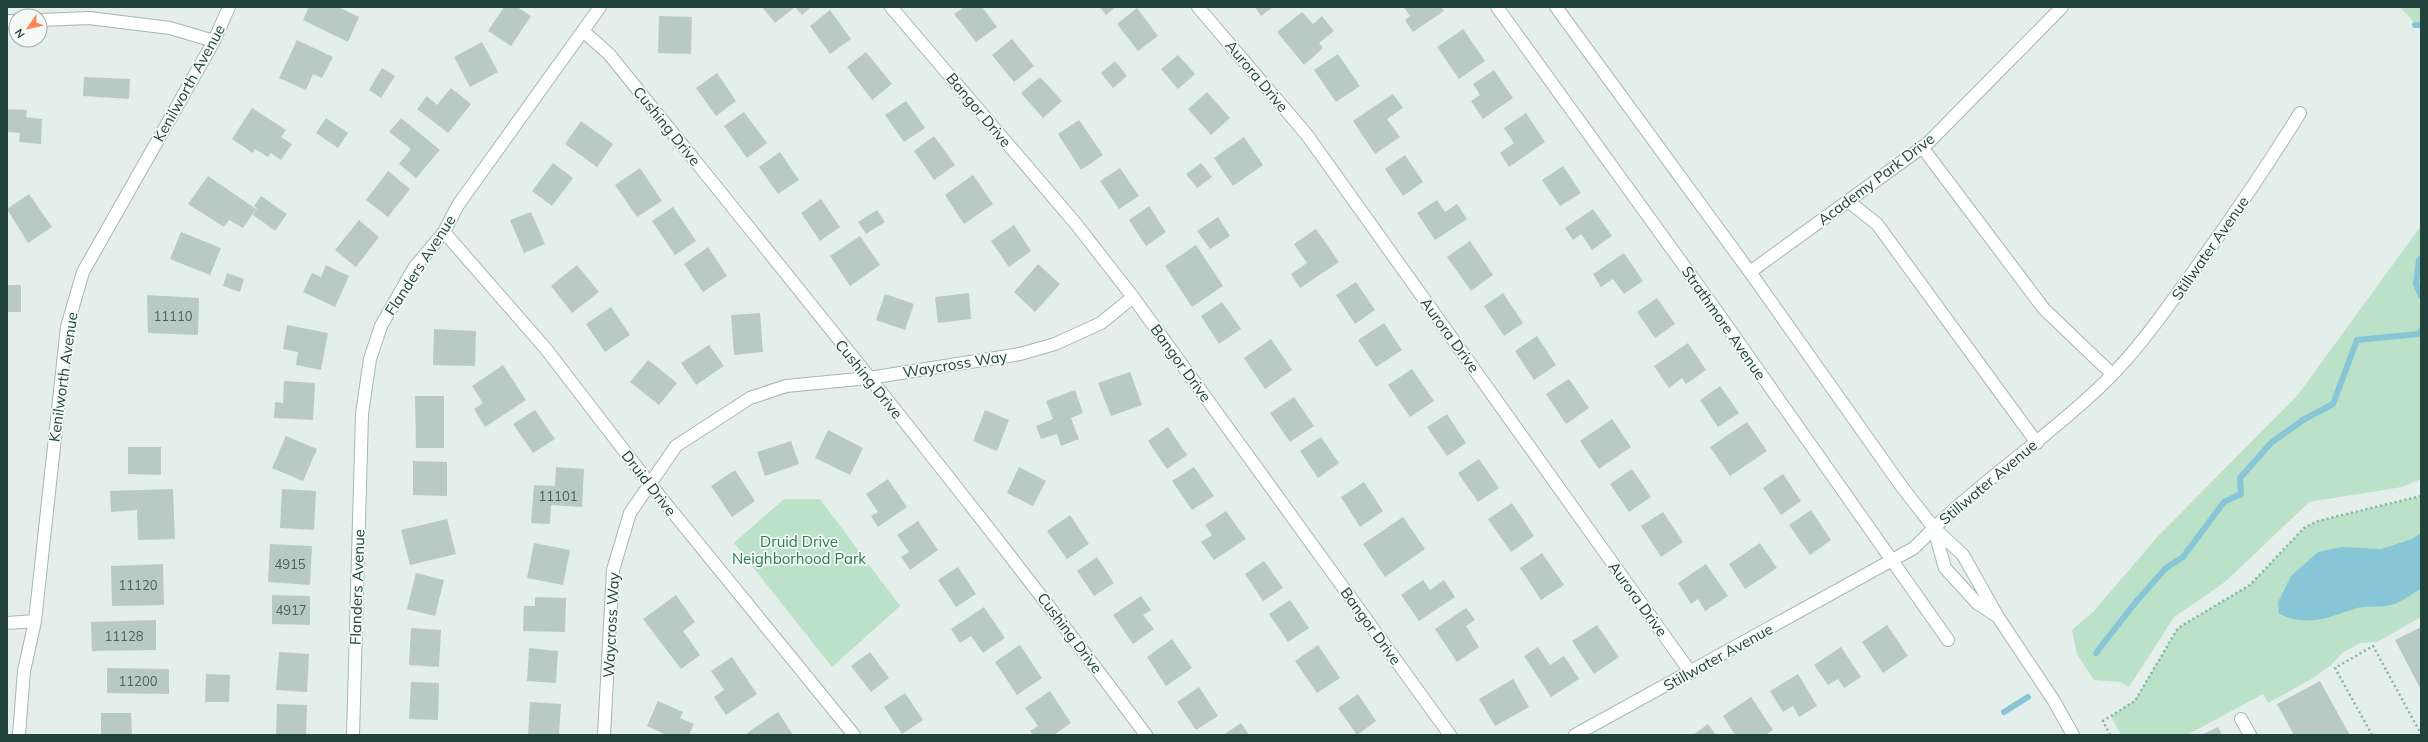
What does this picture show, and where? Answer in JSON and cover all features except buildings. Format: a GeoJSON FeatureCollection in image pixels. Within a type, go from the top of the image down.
{"type":"FeatureCollection","features":[{"type":"Feature","properties":{"kind":"street","name":"Kenilworth Avenue"},"geometry":{"type":"LineString","coordinates":[[19,735],[24,671],[35,621],[67,327],[83,272],[214,41],[228,7]]}},
{"type":"Feature","properties":{"kind":"street","name":"Flanders Avenue"},"geometry":{"type":"LineString","coordinates":[[353,735],[362,414],[370,359],[381,326],[410,274],[444,232],[458,205],[600,7]]}},
{"type":"Feature","properties":{"kind":"street","name":"Bangor Drive"},"geometry":{"type":"LineString","coordinates":[[891,7],[1076,224],[1133,297],[1450,735]]}},
{"type":"Feature","properties":{"kind":"street","name":"Aurora Drive"},"geometry":{"type":"LineString","coordinates":[[1198,7],[1307,135],[1691,673]]}},
{"type":"Feature","properties":{"kind":"street","name":"Strathmore Avenue"},"geometry":{"type":"LineString","coordinates":[[1498,7],[1713,306],[1890,561],[1948,640]]}},
{"type":"Feature","properties":{"kind":"street"},"geometry":{"type":"LineString","coordinates":[[1556,7],[1750,272],[1902,487],[1934,528],[1963,555],[1998,617],[2054,701],[2073,735]]}},
{"type":"Feature","properties":{"kind":"street","name":"Academy Park Drive"},"geometry":{"type":"LineString","coordinates":[[1750,272],[1922,147],[2062,7]]}},
{"type":"Feature","properties":{"kind":"street"},"geometry":{"type":"LineString","coordinates":[[48,20],[89,18],[163,27],[214,41]]}},
{"type":"Feature","properties":{"kind":"street","name":"Cushing Drive"},"geometry":{"type":"LineString","coordinates":[[583,31],[609,54],[869,378],[1072,634],[1146,735]]}},
{"type":"Feature","properties":{"kind":"street","name":"Stillwater Avenue"},"geometry":{"type":"LineString","coordinates":[[1575,735],[1691,673],[1914,548],[1955,508],[2037,443],[2112,374],[2166,310],[2254,187],[2300,113]]}},
{"type":"Feature","properties":{"kind":"street"},"geometry":{"type":"LineString","coordinates":[[1922,147],[2044,309],[2112,374]]}},
{"type":"Feature","properties":{"kind":"street"},"geometry":{"type":"LineString","coordinates":[[1848,201],[1877,224],[2037,443]]}},
{"type":"Feature","properties":{"kind":"street","name":"Druid Drive"},"geometry":{"type":"LineString","coordinates":[[444,232],[546,349],[649,483],[854,735]]}},
{"type":"Feature","properties":{"kind":"street","name":"Waycross Way"},"geometry":{"type":"LineString","coordinates":[[604,735],[613,570],[630,513],[649,483],[676,446],[750,398],[786,386],[869,378],[1020,354],[1055,344],[1101,323],[1133,297]]}},
{"type":"Feature","properties":{"kind":"street"},"geometry":{"type":"LineString","coordinates":[[1934,528],[1945,568],[1977,603],[1998,617]]}},
{"type":"Feature","properties":{"kind":"street"},"geometry":{"type":"LineString","coordinates":[[7,624],[35,621]]}},
{"type":"Feature","properties":{"kind":"street"},"geometry":{"type":"LineString","coordinates":[[2241,719],[2250,735]]}},
{"type":"Feature","properties":{"kind":"path"},"geometry":{"type":"LineString","coordinates":[[2110,735],[2102,721],[2135,700],[2178,628],[2250,585],[2304,528],[2318,521],[2421,496]]}},
{"type":"Feature","properties":{"kind":"path"},"geometry":{"type":"LineString","coordinates":[[2372,735],[2335,668],[2373,646],[2421,734]]}},
{"type":"Feature","properties":{"kind":"green space"},"geometry":{"type":"Polygon","coordinates":[[[2400,7],[2421,7],[2421,30],[2400,7]]]}},
{"type":"Feature","properties":{"kind":"green space"},"geometry":{"type":"Polygon","coordinates":[[[2421,226],[2421,479],[2402,487],[2309,502],[2225,582],[2174,617],[2129,687],[2120,682],[2094,680],[2077,654],[2072,630],[2094,611],[2159,535],[2297,396],[2421,226]]]}},
{"type":"Feature","properties":{"kind":"green space"},"geometry":{"type":"Polygon","coordinates":[[[2421,496],[2421,617],[2377,642],[2360,643],[2342,653],[2331,665],[2310,680],[2268,703],[2263,694],[2187,735],[2121,735],[2111,716],[2135,700],[2178,628],[2250,585],[2304,528],[2318,521],[2421,496]]]}},
{"type":"Feature","properties":{"kind":"green space","name":"Druid Drive Neighborhood Park"},"geometry":{"type":"Polygon","coordinates":[[[784,499],[820,499],[900,606],[832,667],[734,543],[784,499]]]}},
{"type":"Feature","properties":{"kind":"water"},"geometry":{"type":"Polygon","coordinates":[[[2421,533],[2421,589],[2403,600],[2395,604],[2358,608],[2326,618],[2309,621],[2290,618],[2279,614],[2278,602],[2291,576],[2318,552],[2342,547],[2381,549],[2412,539],[2421,533]]]}},
{"type":"Feature","properties":{"kind":"waterway"},"geometry":{"type":"LineString","coordinates":[[2415,25],[2421,25]]}},
{"type":"Feature","properties":{"kind":"waterway"},"geometry":{"type":"LineString","coordinates":[[2421,258],[2419,260],[2416,284],[2421,296]]}},
{"type":"Feature","properties":{"kind":"waterway"},"geometry":{"type":"LineString","coordinates":[[2096,653],[2135,603],[2166,568],[2183,557],[2224,502],[2241,494],[2240,478],[2271,443],[2303,420],[2333,404],[2357,340],[2419,334],[2421,331]]}},
{"type":"Feature","properties":{"kind":"waterway"},"geometry":{"type":"LineString","coordinates":[[2004,712],[2028,697]]}}]}
